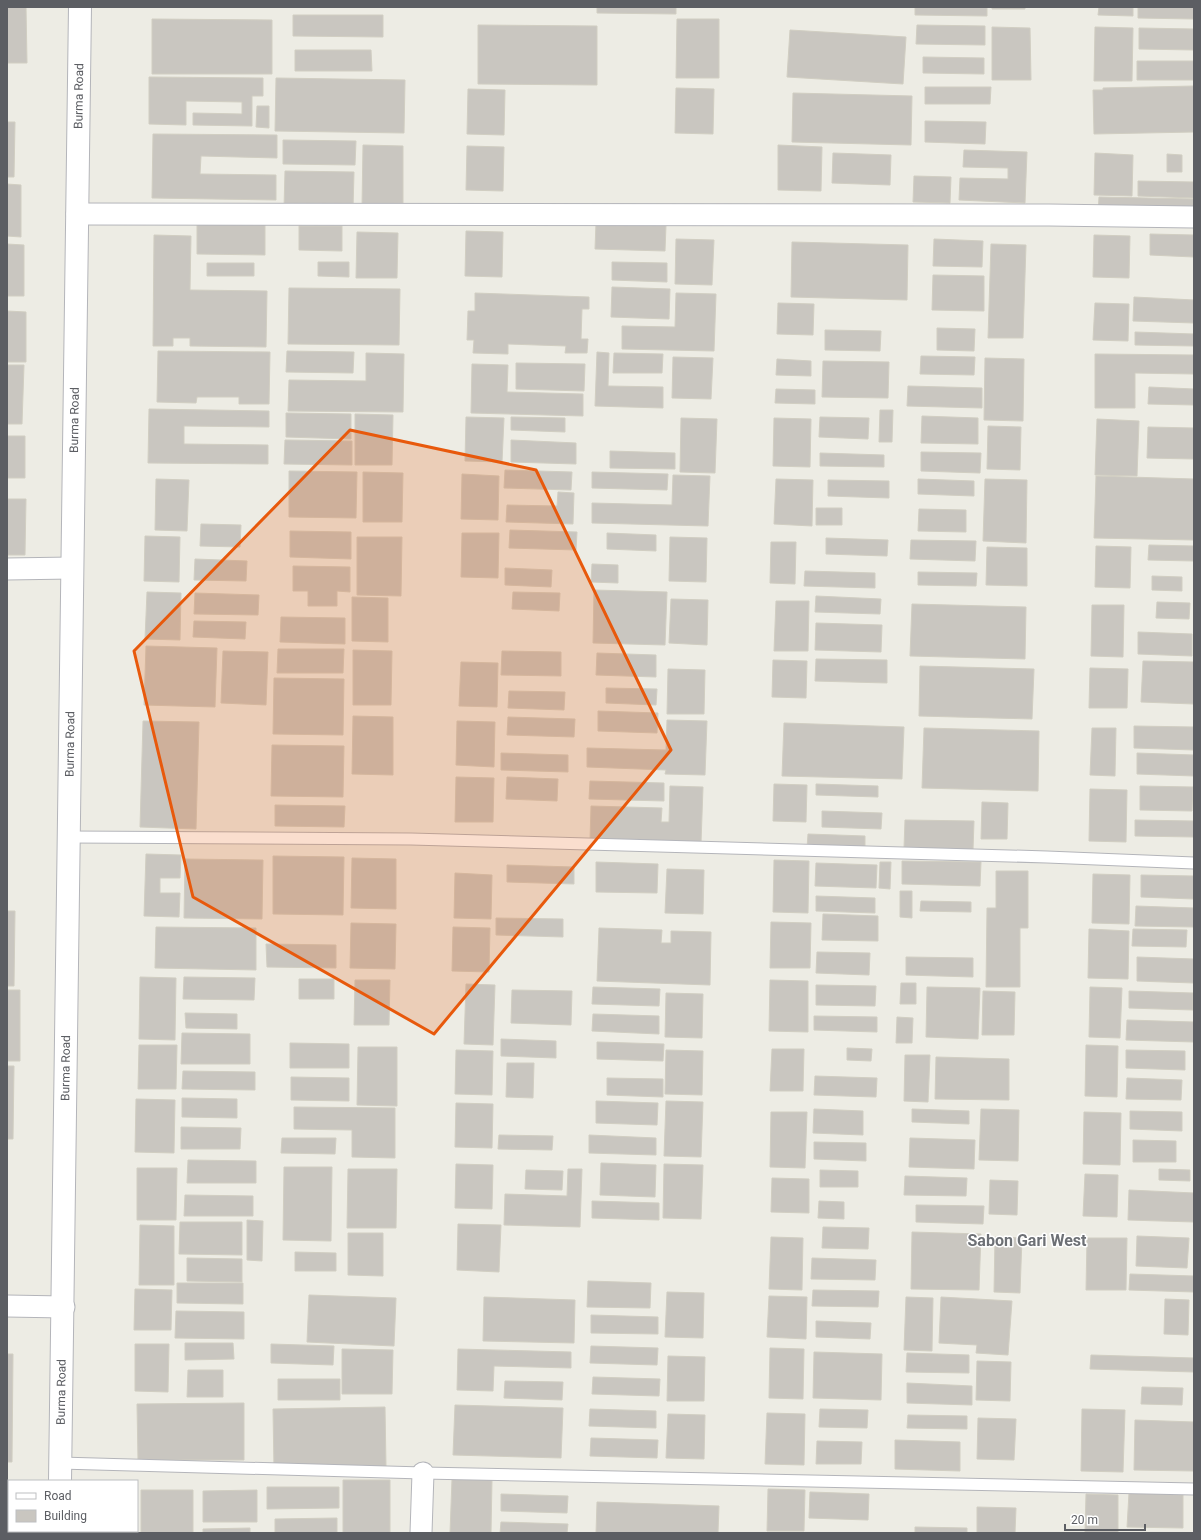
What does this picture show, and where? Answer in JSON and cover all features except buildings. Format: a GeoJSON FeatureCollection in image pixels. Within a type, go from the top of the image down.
{"type":"FeatureCollection","features":[{"type":"Feature","properties":{"kind":"street","name":"Burma Road"},"geometry":{"type":"LineString","coordinates":[[60,1472],[64,1307],[80,7]]}},
{"type":"Feature","properties":{"kind":"street"},"geometry":{"type":"LineString","coordinates":[[77,214],[1041,215],[1194,217]]}},
{"type":"Feature","properties":{"kind":"street"},"geometry":{"type":"LineString","coordinates":[[7,569],[72,568]]}},
{"type":"Feature","properties":{"kind":"street"},"geometry":{"type":"LineString","coordinates":[[7,1306],[64,1307]]}},
{"type":"Feature","properties":{"kind":"street"},"geometry":{"type":"LineString","coordinates":[[421,1533],[423,1473]]}},
{"type":"Feature","properties":{"kind":"lane"},"geometry":{"type":"LineString","coordinates":[[69,837],[411,839],[1039,857],[1194,863]]}},
{"type":"Feature","properties":{"kind":"lane"},"geometry":{"type":"LineString","coordinates":[[60,1472],[423,1473],[1194,1489]]}},
{"type":"Feature","properties":{"kind":"highlighted area"},"geometry":{"type":"Polygon","coordinates":[[[350,430],[536,470],[671,750],[434,1034],[193,897],[134,651],[350,430]]]}},
{"type":"Feature","properties":{"kind":"district","name":"Sabon Gari West"},"geometry":{"type":"Point","coordinates":[1027,1240]}}]}
